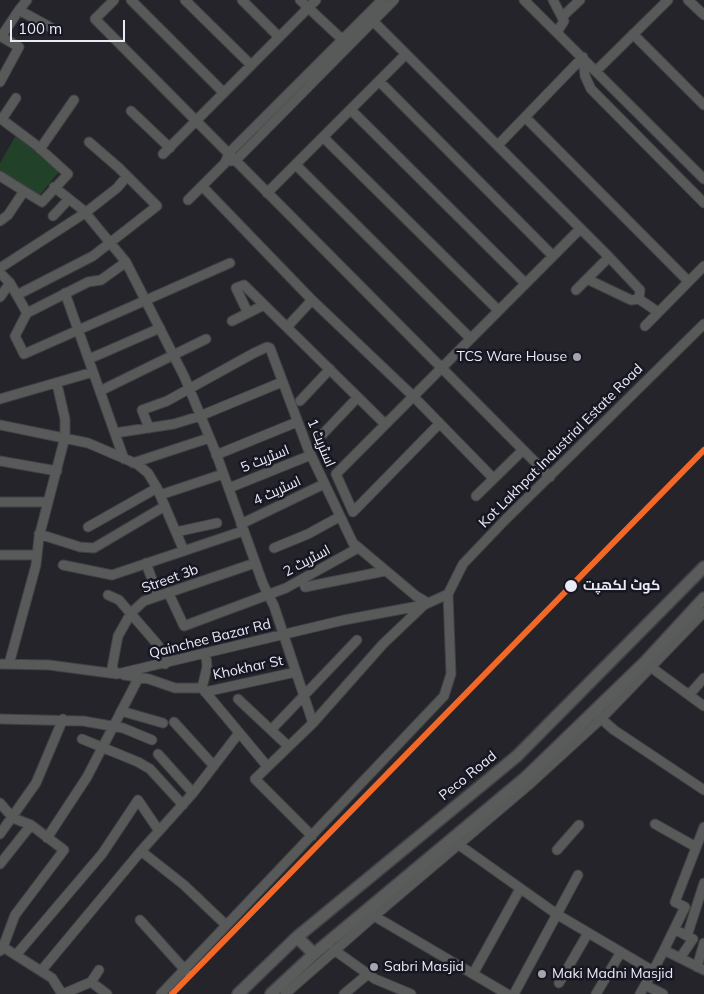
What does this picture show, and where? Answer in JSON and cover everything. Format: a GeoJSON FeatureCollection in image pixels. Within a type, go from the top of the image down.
{"type":"FeatureCollection","features":[{"type":"Feature","properties":{"kind":"main road","name":"Peco Road"},"geometry":{"type":"LineString","coordinates":[[238,994],[297,937],[517,756],[704,567]]}},
{"type":"Feature","properties":{"kind":"main road"},"geometry":{"type":"LineString","coordinates":[[270,994],[314,954],[369,914],[454,842],[597,715],[648,665],[704,598]]}},
{"type":"Feature","properties":{"kind":"main road"},"geometry":{"type":"LineString","coordinates":[[297,937],[314,954]]}},
{"type":"Feature","properties":{"kind":"street"},"geometry":{"type":"LineString","coordinates":[[0,82],[19,46],[1,36],[27,0]]}},
{"type":"Feature","properties":{"kind":"street"},"geometry":{"type":"LineString","coordinates":[[114,0],[95,19],[550,477]]}},
{"type":"Feature","properties":{"kind":"street"},"geometry":{"type":"LineString","coordinates":[[131,0],[224,93]]}},
{"type":"Feature","properties":{"kind":"street"},"geometry":{"type":"LineString","coordinates":[[185,0],[251,65]]}},
{"type":"Feature","properties":{"kind":"street"},"geometry":{"type":"LineString","coordinates":[[242,0],[279,37]]}},
{"type":"Feature","properties":{"kind":"street"},"geometry":{"type":"LineString","coordinates":[[300,0],[346,43]]}},
{"type":"Feature","properties":{"kind":"street"},"geometry":{"type":"LineString","coordinates":[[131,111],[167,151],[316,0]]}},
{"type":"Feature","properties":{"kind":"street"},"geometry":{"type":"LineString","coordinates":[[225,162],[236,160],[346,43],[382,0]]}},
{"type":"Feature","properties":{"kind":"street"},"geometry":{"type":"LineString","coordinates":[[188,200],[225,162],[229,153],[346,43],[373,22],[394,0]]}},
{"type":"Feature","properties":{"kind":"street"},"geometry":{"type":"LineString","coordinates":[[524,0],[704,179]]}},
{"type":"Feature","properties":{"kind":"street"},"geometry":{"type":"LineString","coordinates":[[552,0],[562,17],[563,24],[557,32]]}},
{"type":"Feature","properties":{"kind":"street"},"geometry":{"type":"LineString","coordinates":[[562,17],[580,0]]}},
{"type":"Feature","properties":{"kind":"street"},"geometry":{"type":"LineString","coordinates":[[596,71],[668,0]]}},
{"type":"Feature","properties":{"kind":"street"},"geometry":{"type":"LineString","coordinates":[[688,0],[704,15]]}},
{"type":"Feature","properties":{"kind":"street"},"geometry":{"type":"LineString","coordinates":[[19,10],[50,28]]}},
{"type":"Feature","properties":{"kind":"street"},"geometry":{"type":"LineString","coordinates":[[373,22],[499,144],[609,257],[640,290],[641,296],[639,299]]}},
{"type":"Feature","properties":{"kind":"street"},"geometry":{"type":"LineString","coordinates":[[633,34],[704,105]]}},
{"type":"Feature","properties":{"kind":"street"},"geometry":{"type":"LineString","coordinates":[[267,193],[406,54]]}},
{"type":"Feature","properties":{"kind":"street"},"geometry":{"type":"LineString","coordinates":[[499,144],[583,58]]}},
{"type":"Feature","properties":{"kind":"street"},"geometry":{"type":"LineString","coordinates":[[583,58],[585,76],[591,89],[704,203]]}},
{"type":"Feature","properties":{"kind":"street"},"geometry":{"type":"LineString","coordinates":[[379,81],[553,256]]}},
{"type":"Feature","properties":{"kind":"street"},"geometry":{"type":"LineString","coordinates":[[0,176],[42,202],[54,186],[68,174],[40,148],[1,118],[16,98]]}},
{"type":"Feature","properties":{"kind":"street"},"geometry":{"type":"LineString","coordinates":[[40,148],[74,100]]}},
{"type":"Feature","properties":{"kind":"street"},"geometry":{"type":"LineString","coordinates":[[351,110],[525,283]]}},
{"type":"Feature","properties":{"kind":"street"},"geometry":{"type":"LineString","coordinates":[[526,118],[688,281]]}},
{"type":"Feature","properties":{"kind":"street"},"geometry":{"type":"LineString","coordinates":[[323,137],[498,310]]}},
{"type":"Feature","properties":{"kind":"street"},"geometry":{"type":"LineString","coordinates":[[17,295],[93,256],[157,206],[89,142]]}},
{"type":"Feature","properties":{"kind":"street"},"geometry":{"type":"LineString","coordinates":[[296,165],[470,338]]}},
{"type":"Feature","properties":{"kind":"street"},"geometry":{"type":"LineString","coordinates":[[0,268],[85,214],[112,193],[127,176]]}},
{"type":"Feature","properties":{"kind":"street"},"geometry":{"type":"LineString","coordinates":[[54,186],[85,214],[126,262],[174,356],[190,390],[229,488],[313,723]]}},
{"type":"Feature","properties":{"kind":"street"},"geometry":{"type":"LineString","coordinates":[[202,186],[312,300],[414,397],[493,478]]}},
{"type":"Feature","properties":{"kind":"street"},"geometry":{"type":"LineString","coordinates":[[0,221],[8,215],[24,191]]}},
{"type":"Feature","properties":{"kind":"street"},"geometry":{"type":"LineString","coordinates":[[53,216],[69,199]]}},
{"type":"Feature","properties":{"kind":"street"},"geometry":{"type":"LineString","coordinates":[[439,424],[353,512],[336,474],[580,229]]}},
{"type":"Feature","properties":{"kind":"street"},"geometry":{"type":"LineString","coordinates":[[576,290],[609,257]]}},
{"type":"Feature","properties":{"kind":"street"},"geometry":{"type":"LineString","coordinates":[[126,262],[101,280],[88,282],[27,313],[15,336],[24,354],[230,263]]}},
{"type":"Feature","properties":{"kind":"street"},"geometry":{"type":"LineString","coordinates":[[645,326],[704,266]]}},
{"type":"Feature","properties":{"kind":"street"},"geometry":{"type":"LineString","coordinates":[[0,274],[10,283],[27,313]]}},
{"type":"Feature","properties":{"kind":"street"},"geometry":{"type":"LineString","coordinates":[[587,279],[631,300],[639,299],[658,312]]}},
{"type":"Feature","properties":{"kind":"street"},"geometry":{"type":"LineString","coordinates":[[0,297],[10,283]]}},
{"type":"Feature","properties":{"kind":"street"},"geometry":{"type":"LineString","coordinates":[[248,313],[236,288],[244,285],[385,424]]}},
{"type":"Feature","properties":{"kind":"street"},"geometry":{"type":"LineString","coordinates":[[65,293],[124,459]]}},
{"type":"Feature","properties":{"kind":"street"},"geometry":{"type":"LineString","coordinates":[[287,327],[312,300]]}},
{"type":"Feature","properties":{"kind":"street"},"geometry":{"type":"LineString","coordinates":[[232,321],[264,305]]}},
{"type":"Feature","properties":{"kind":"street","name":"Kot Lakhpat Industrial Estate Road"},"geometry":{"type":"LineString","coordinates":[[448,594],[463,564],[704,324]]}},
{"type":"Feature","properties":{"kind":"street"},"geometry":{"type":"LineString","coordinates":[[89,359],[160,328]]}},
{"type":"Feature","properties":{"kind":"street"},"geometry":{"type":"LineString","coordinates":[[100,391],[206,339]]}},
{"type":"Feature","properties":{"kind":"street","name":"اسٹریٹ 1"},"geometry":{"type":"LineString","coordinates":[[190,390],[267,346],[270,348],[297,422],[339,517],[358,548],[426,604]]}},
{"type":"Feature","properties":{"kind":"street"},"geometry":{"type":"LineString","coordinates":[[300,401],[330,369]]}},
{"type":"Feature","properties":{"kind":"street"},"geometry":{"type":"LineString","coordinates":[[0,400],[93,372]]}},
{"type":"Feature","properties":{"kind":"street"},"geometry":{"type":"LineString","coordinates":[[115,433],[149,428],[200,416],[282,382]]}},
{"type":"Feature","properties":{"kind":"street"},"geometry":{"type":"LineString","coordinates":[[4,664],[37,555],[39,534],[65,437],[64,420],[57,384]]}},
{"type":"Feature","properties":{"kind":"street"},"geometry":{"type":"LineString","coordinates":[[149,428],[142,410],[190,390]]}},
{"type":"Feature","properties":{"kind":"street"},"geometry":{"type":"LineString","coordinates":[[319,438],[357,398]]}},
{"type":"Feature","properties":{"kind":"street"},"geometry":{"type":"LineString","coordinates":[[216,455],[297,422]]}},
{"type":"Feature","properties":{"kind":"street"},"geometry":{"type":"LineString","coordinates":[[0,425],[88,443],[133,463],[148,473],[165,506],[184,551]]}},
{"type":"Feature","properties":{"kind":"street"},"geometry":{"type":"LineString","coordinates":[[133,463],[209,438]]}},
{"type":"Feature","properties":{"kind":"street"},"geometry":{"type":"LineString","coordinates":[[476,496],[523,450]]}},
{"type":"Feature","properties":{"kind":"street","name":"اسٹریٹ 5"},"geometry":{"type":"LineString","coordinates":[[229,488],[311,456]]}},
{"type":"Feature","properties":{"kind":"street"},"geometry":{"type":"LineString","coordinates":[[0,461],[57,471]]}},
{"type":"Feature","properties":{"kind":"street"},"geometry":{"type":"LineString","coordinates":[[88,528],[158,491],[223,474]]}},
{"type":"Feature","properties":{"kind":"street","name":"اسٹریٹ 4"},"geometry":{"type":"LineString","coordinates":[[64,565],[105,575],[146,563],[184,551],[242,527],[324,484]]}},
{"type":"Feature","properties":{"kind":"street"},"geometry":{"type":"LineString","coordinates":[[0,502],[48,502]]}},
{"type":"Feature","properties":{"kind":"street"},"geometry":{"type":"LineString","coordinates":[[39,534],[80,547],[94,548],[165,506]]}},
{"type":"Feature","properties":{"kind":"street"},"geometry":{"type":"LineString","coordinates":[[274,548],[308,534],[339,517]]}},
{"type":"Feature","properties":{"kind":"street"},"geometry":{"type":"LineString","coordinates":[[176,532],[217,523]]}},
{"type":"Feature","properties":{"kind":"street","name":"اسٹریٹ 2"},"geometry":{"type":"LineString","coordinates":[[168,592],[184,626],[303,580],[358,548]]}},
{"type":"Feature","properties":{"kind":"street"},"geometry":{"type":"LineString","coordinates":[[0,555],[37,555]]}},
{"type":"Feature","properties":{"kind":"street"},"geometry":{"type":"LineString","coordinates":[[146,563],[158,596]]}},
{"type":"Feature","properties":{"kind":"street","name":"Street 3b"},"geometry":{"type":"LineString","coordinates":[[117,674],[112,668],[118,636],[131,613],[144,602],[255,563]]}},
{"type":"Feature","properties":{"kind":"street"},"geometry":{"type":"LineString","coordinates":[[303,580],[305,587],[385,571]]}},
{"type":"Feature","properties":{"kind":"street"},"geometry":{"type":"LineString","coordinates":[[161,994],[186,971],[226,926],[312,836],[444,696],[451,674],[448,594],[426,604],[383,644],[313,723],[267,766],[255,781],[312,836]]}},
{"type":"Feature","properties":{"kind":"street"},"geometry":{"type":"LineString","coordinates":[[108,595],[119,600],[158,645],[165,664]]}},
{"type":"Feature","properties":{"kind":"street","name":"Qainchee Bazar Rd"},"geometry":{"type":"LineString","coordinates":[[4,664],[49,665],[117,674],[426,604]]}},
{"type":"Feature","properties":{"kind":"street"},"geometry":{"type":"LineString","coordinates":[[704,612],[648,665],[704,706]]}},
{"type":"Feature","properties":{"kind":"street"},"geometry":{"type":"LineString","coordinates":[[271,730],[357,640]]}},
{"type":"Feature","properties":{"kind":"street"},"geometry":{"type":"LineString","coordinates":[[206,654],[208,667],[203,690],[267,766]]}},
{"type":"Feature","properties":{"kind":"street","name":"Khokhar St"},"geometry":{"type":"LineString","coordinates":[[117,674],[175,688],[203,690],[296,672]]}},
{"type":"Feature","properties":{"kind":"street"},"geometry":{"type":"LineString","coordinates":[[47,838],[87,777],[139,678]]}},
{"type":"Feature","properties":{"kind":"street"},"geometry":{"type":"LineString","coordinates":[[689,695],[704,678]]}},
{"type":"Feature","properties":{"kind":"street"},"geometry":{"type":"LineString","coordinates":[[238,699],[288,746]]}},
{"type":"Feature","properties":{"kind":"street"},"geometry":{"type":"LineString","coordinates":[[121,711],[163,724]]}},
{"type":"Feature","properties":{"kind":"street"},"geometry":{"type":"LineString","coordinates":[[597,715],[704,790]]}},
{"type":"Feature","properties":{"kind":"street"},"geometry":{"type":"LineString","coordinates":[[0,719],[63,719],[113,725],[152,740]]}},
{"type":"Feature","properties":{"kind":"street"},"geometry":{"type":"LineString","coordinates":[[0,834],[36,783],[63,719]]}},
{"type":"Feature","properties":{"kind":"street"},"geometry":{"type":"LineString","coordinates":[[174,722],[214,766]]}},
{"type":"Feature","properties":{"kind":"street"},"geometry":{"type":"LineString","coordinates":[[41,971],[141,851],[193,793],[239,733]]}},
{"type":"Feature","properties":{"kind":"street"},"geometry":{"type":"LineString","coordinates":[[82,739],[102,746],[150,769],[183,805]]}},
{"type":"Feature","properties":{"kind":"street"},"geometry":{"type":"LineString","coordinates":[[158,754],[193,793]]}},
{"type":"Feature","properties":{"kind":"street"},"geometry":{"type":"LineString","coordinates":[[16,955],[59,902],[102,854],[138,800],[159,831]]}},
{"type":"Feature","properties":{"kind":"street"},"geometry":{"type":"LineString","coordinates":[[0,803],[13,818],[31,825],[64,850],[16,915],[1,950],[16,955],[52,978],[62,994],[91,982],[100,970]]}},
{"type":"Feature","properties":{"kind":"street"},"geometry":{"type":"LineString","coordinates":[[655,824],[696,847]]}},
{"type":"Feature","properties":{"kind":"street"},"geometry":{"type":"LineString","coordinates":[[0,864],[31,825]]}},
{"type":"Feature","properties":{"kind":"street"},"geometry":{"type":"LineString","coordinates":[[557,850],[579,825]]}},
{"type":"Feature","properties":{"kind":"street"},"geometry":{"type":"LineString","coordinates":[[640,994],[685,907],[675,902],[704,827]]}},
{"type":"Feature","properties":{"kind":"street"},"geometry":{"type":"LineString","coordinates":[[454,842],[558,915],[653,971]]}},
{"type":"Feature","properties":{"kind":"street"},"geometry":{"type":"LineString","coordinates":[[141,851],[184,885],[226,926]]}},
{"type":"Feature","properties":{"kind":"street"},"geometry":{"type":"LineString","coordinates":[[514,994],[578,876]]}},
{"type":"Feature","properties":{"kind":"street"},"geometry":{"type":"LineString","coordinates":[[687,936],[704,883]]}},
{"type":"Feature","properties":{"kind":"street"},"geometry":{"type":"LineString","coordinates":[[473,974],[520,889]]}},
{"type":"Feature","properties":{"kind":"street"},"geometry":{"type":"LineString","coordinates":[[285,994],[334,950],[369,914],[506,994]]}},
{"type":"Feature","properties":{"kind":"street"},"geometry":{"type":"LineString","coordinates":[[140,920],[186,971]]}},
{"type":"Feature","properties":{"kind":"street"},"geometry":{"type":"LineString","coordinates":[[674,929],[694,940],[680,958]]}},
{"type":"Feature","properties":{"kind":"street"},"geometry":{"type":"LineString","coordinates":[[559,983],[588,933]]}},
{"type":"Feature","properties":{"kind":"street"},"geometry":{"type":"LineString","coordinates":[[664,950],[700,968],[704,943]]}},
{"type":"Feature","properties":{"kind":"street"},"geometry":{"type":"LineString","coordinates":[[334,950],[375,979],[411,994]]}},
{"type":"Feature","properties":{"kind":"street"},"geometry":{"type":"LineString","coordinates":[[596,994],[621,952]]}},
{"type":"Feature","properties":{"kind":"street"},"geometry":{"type":"LineString","coordinates":[[344,994],[368,974]]}},
{"type":"Feature","properties":{"kind":"street"},"geometry":{"type":"LineString","coordinates":[[91,982],[107,994]]}},
{"type":"Feature","properties":{"kind":"street"},"geometry":{"type":"LineString","coordinates":[[645,985],[663,994]]}},
{"type":"Feature","properties":{"kind":"green space"},"geometry":{"type":"Polygon","coordinates":[[[16,135],[59,172],[39,196],[0,172],[0,163],[16,135]]]}},
{"type":"Feature","properties":{"kind":"transit line"},"geometry":{"type":"LineString","coordinates":[[172,994],[704,450]]}},
{"type":"Feature","properties":{"kind":"place","name":"TCS Ware House"},"geometry":{"type":"Point","coordinates":[577,357]}},
{"type":"Feature","properties":{"kind":"place","name":"کوٹ لکھپت"},"geometry":{"type":"Point","coordinates":[571,586]}},
{"type":"Feature","properties":{"kind":"place","name":"Sabri Masjid"},"geometry":{"type":"Point","coordinates":[374,967]}},
{"type":"Feature","properties":{"kind":"place","name":"Maki Madni Masjid"},"geometry":{"type":"Point","coordinates":[542,974]}}]}
